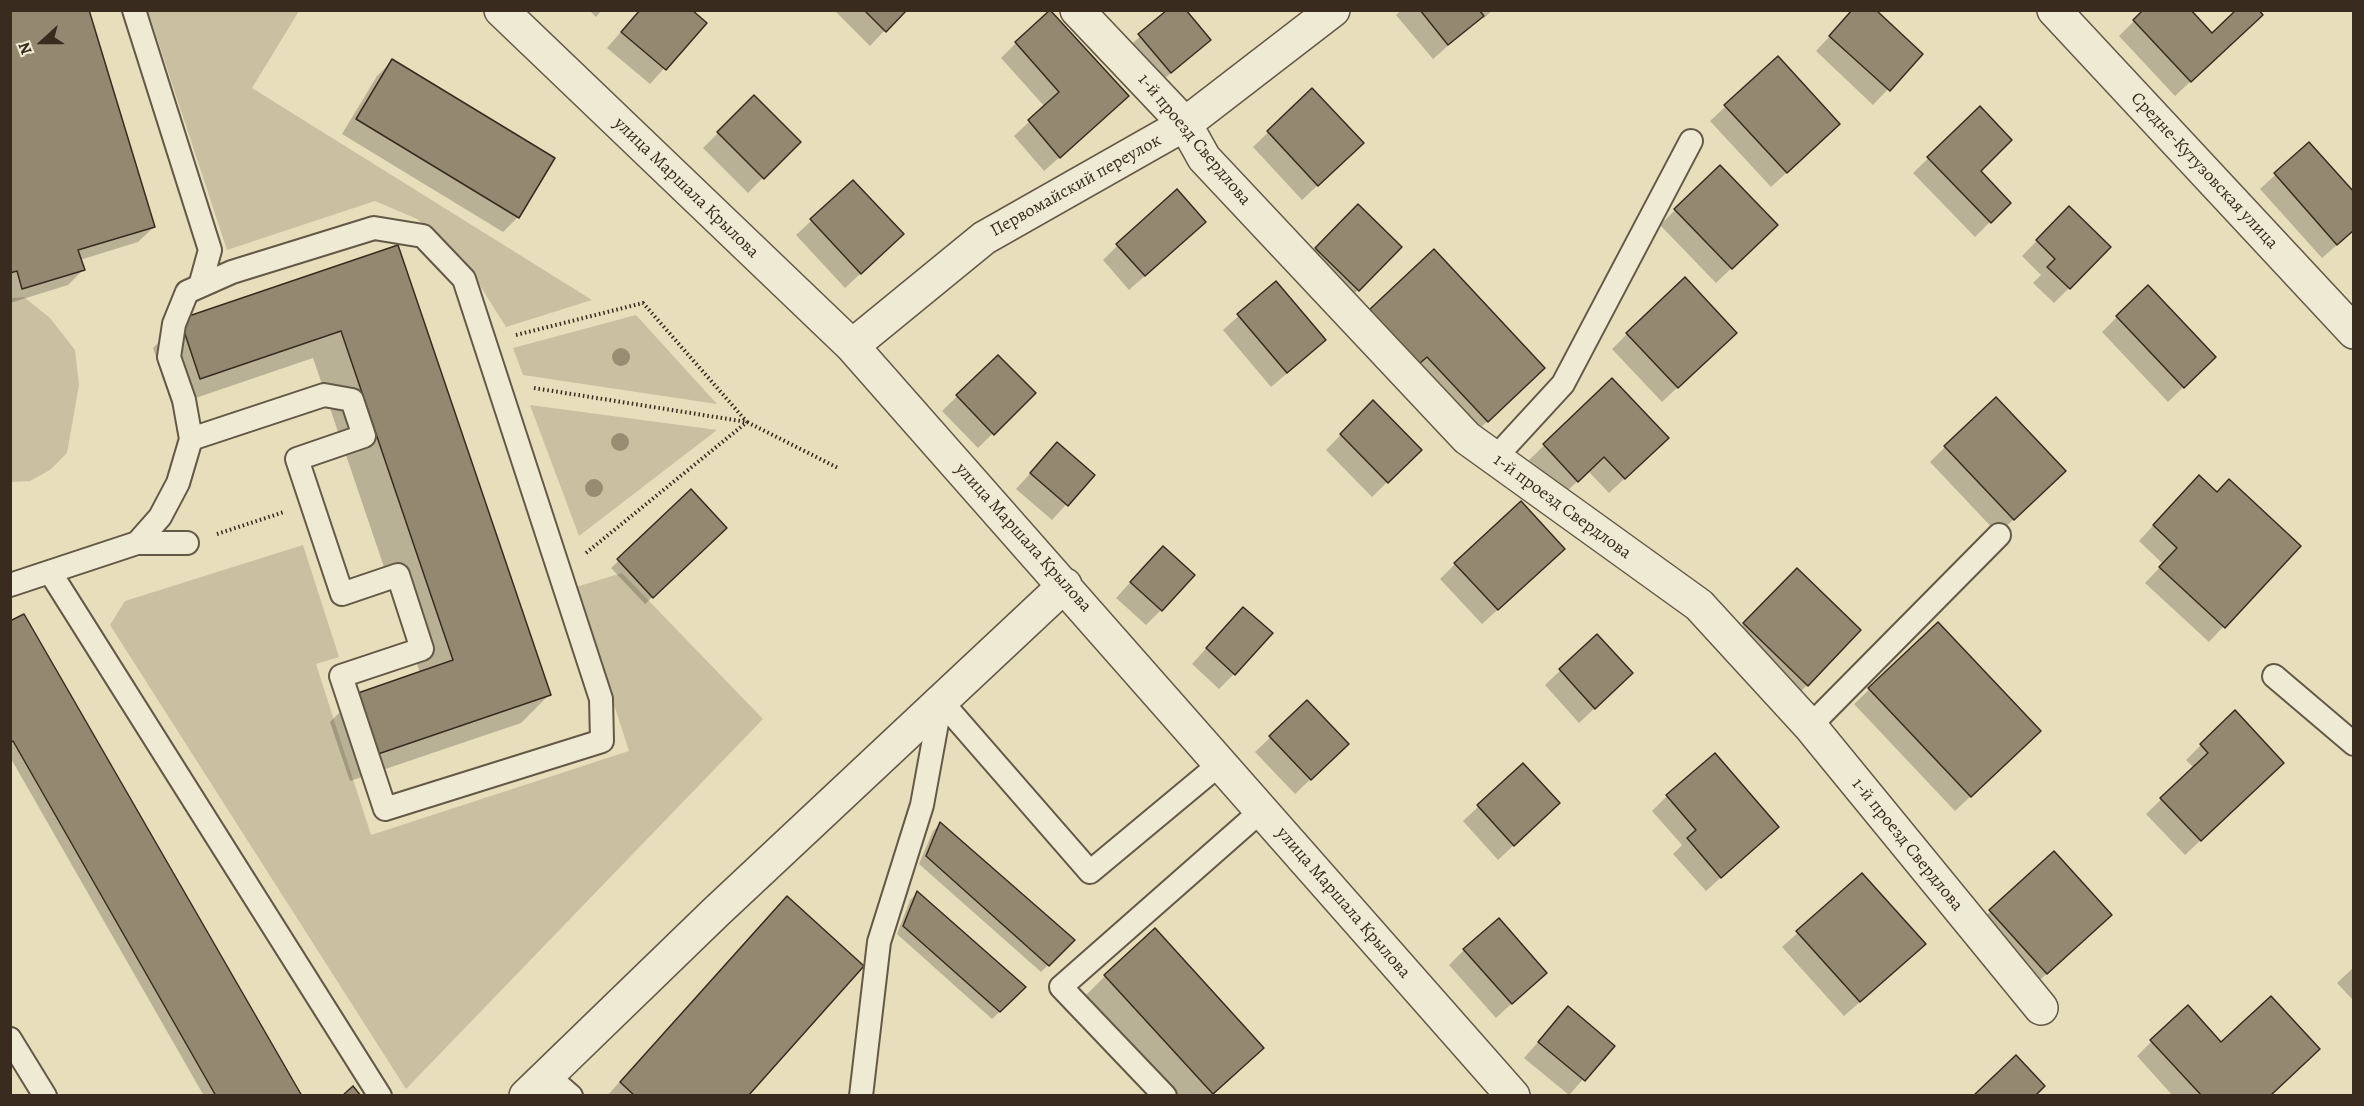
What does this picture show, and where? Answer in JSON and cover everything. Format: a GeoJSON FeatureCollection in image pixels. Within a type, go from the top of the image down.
{"type":"FeatureCollection","features":[{"type":"Feature","properties":{"kind":"street","name":"улица Маршала Крылова"},"geometry":{"type":"LineString","coordinates":[[501,10],[852,346],[1513,1095]]}},
{"type":"Feature","properties":{"kind":"street","name":"1-й проезд Свердлова"},"geometry":{"type":"LineString","coordinates":[[1077,10],[1185,124],[1204,158],[1467,438],[1699,605],[1810,726],[2041,1008]]}},
{"type":"Feature","properties":{"kind":"street","name":"Первомайский переулок"},"geometry":{"type":"LineString","coordinates":[[852,346],[984,237],[1185,124],[1333,10]]}},
{"type":"Feature","properties":{"kind":"street","name":"Средне-Кутузовская улица"},"geometry":{"type":"LineString","coordinates":[[2054,10],[2354,332]]}},
{"type":"Feature","properties":{"kind":"street"},"geometry":{"type":"LineString","coordinates":[[548,1089],[941,701],[1065,585]]}},
{"type":"Feature","properties":{"kind":"lane"},"geometry":{"type":"LineString","coordinates":[[134,10],[210,250],[200,286]]}},
{"type":"Feature","properties":{"kind":"lane"},"geometry":{"type":"LineString","coordinates":[[1494,459],[1563,384],[1691,141]]}},
{"type":"Feature","properties":{"kind":"lane"},"geometry":{"type":"LineString","coordinates":[[137,543],[160,517],[178,483],[191,439],[184,400],[169,357],[174,324],[187,292],[232,272],[374,228],[423,236],[464,279],[601,699],[602,741],[385,808],[341,676],[422,649],[398,575],[342,594],[297,459],[364,436],[352,399],[324,395],[191,439]]}},
{"type":"Feature","properties":{"kind":"lane"},"geometry":{"type":"LineString","coordinates":[[1810,726],[1999,535]]}},
{"type":"Feature","properties":{"kind":"lane"},"geometry":{"type":"LineString","coordinates":[[10,585],[137,543],[187,543]]}},
{"type":"Feature","properties":{"kind":"lane"},"geometry":{"type":"LineString","coordinates":[[50,572],[380,1095]]}},
{"type":"Feature","properties":{"kind":"lane"},"geometry":{"type":"LineString","coordinates":[[2274,676],[2354,744]]}},
{"type":"Feature","properties":{"kind":"lane"},"geometry":{"type":"LineString","coordinates":[[941,701],[1090,872],[1221,763]]}},
{"type":"Feature","properties":{"kind":"lane"},"geometry":{"type":"LineString","coordinates":[[861,1095],[879,942],[922,805],[941,701]]}},
{"type":"Feature","properties":{"kind":"lane"},"geometry":{"type":"LineString","coordinates":[[1165,1095],[1061,987],[1262,810]]}},
{"type":"Feature","properties":{"kind":"lane"},"geometry":{"type":"LineString","coordinates":[[10,1039],[45,1095]]}},
{"type":"Feature","properties":{"kind":"path"},"geometry":{"type":"LineString","coordinates":[[485,344],[643,303],[747,422]]}},
{"type":"Feature","properties":{"kind":"path"},"geometry":{"type":"LineString","coordinates":[[498,382],[747,422],[837,468]]}},
{"type":"Feature","properties":{"kind":"path"},"geometry":{"type":"LineString","coordinates":[[560,574],[747,422]]}},
{"type":"Feature","properties":{"kind":"path"},"geometry":{"type":"LineString","coordinates":[[226,531],[289,511]]}},
{"type":"Feature","properties":{"kind":"shaded area"},"geometry":{"type":"Polygon","coordinates":[[[148,11],[299,11],[252,88],[592,300],[506,327],[464,260],[417,219],[375,201],[227,250],[148,11]]]}},
{"type":"Feature","properties":{"kind":"shaded area"},"geometry":{"type":"Polygon","coordinates":[[[24,297],[50,318],[75,350],[79,385],[67,453],[50,470],[30,481],[11,482],[11,298],[24,297]]]}},
{"type":"Feature","properties":{"kind":"shaded area"},"geometry":{"type":"Polygon","coordinates":[[[636,315],[717,404],[523,375],[513,348],[636,315]]]}},
{"type":"Feature","properties":{"kind":"shaded area"},"geometry":{"type":"Polygon","coordinates":[[[530,405],[717,430],[579,536],[530,405]]]}},
{"type":"Feature","properties":{"kind":"shaded area"},"geometry":{"type":"Polygon","coordinates":[[[303,545],[339,657],[316,664],[371,835],[629,751],[576,587],[622,573],[763,719],[406,1089],[110,625],[125,601],[303,545]]]}},
{"type":"Feature","properties":{"kind":"building"},"geometry":{"type":"Polygon","coordinates":[[[10,10],[89,10],[155,227],[78,250],[85,270],[22,289],[17,271],[10,273],[10,10]]]}},
{"type":"Feature","properties":{"kind":"building"},"geometry":{"type":"Polygon","coordinates":[[[640,10],[692,10],[707,23],[666,70],[621,32],[640,10]]]}},
{"type":"Feature","properties":{"kind":"building"},"geometry":{"type":"Polygon","coordinates":[[[864,10],[907,10],[886,32],[864,10]]]}},
{"type":"Feature","properties":{"kind":"building"},"geometry":{"type":"Polygon","coordinates":[[[1050,10],[1129,96],[1060,158],[1028,120],[1059,92],[1015,42],[1050,10]]]}},
{"type":"Feature","properties":{"kind":"building"},"geometry":{"type":"Polygon","coordinates":[[[1167,10],[1186,10],[1211,40],[1171,73],[1138,34],[1167,10]]]}},
{"type":"Feature","properties":{"kind":"building"},"geometry":{"type":"Polygon","coordinates":[[[1420,10],[1479,10],[1484,16],[1448,45],[1420,10]]]}},
{"type":"Feature","properties":{"kind":"building"},"geometry":{"type":"Polygon","coordinates":[[[1852,10],[1876,10],[1923,54],[1890,91],[1829,36],[1852,10]]]}},
{"type":"Feature","properties":{"kind":"building"},"geometry":{"type":"Polygon","coordinates":[[[2143,10],[2191,10],[2212,33],[2236,10],[2259,10],[2263,15],[2191,82],[2133,20],[2143,10]]]}},
{"type":"Feature","properties":{"kind":"building"},"geometry":{"type":"Polygon","coordinates":[[[1778,56],[1840,124],[1787,173],[1724,105],[1778,56]]]}},
{"type":"Feature","properties":{"kind":"building"},"geometry":{"type":"Polygon","coordinates":[[[392,59],[555,158],[519,218],[356,119],[392,59]]]}},
{"type":"Feature","properties":{"kind":"building"},"geometry":{"type":"Polygon","coordinates":[[[1312,88],[1364,143],[1318,186],[1267,131],[1312,88]]]}},
{"type":"Feature","properties":{"kind":"building"},"geometry":{"type":"Polygon","coordinates":[[[754,95],[801,142],[764,179],[717,132],[754,95]]]}},
{"type":"Feature","properties":{"kind":"building"},"geometry":{"type":"Polygon","coordinates":[[[1980,106],[2012,140],[1981,171],[2011,203],[1991,223],[1927,157],[1980,106]]]}},
{"type":"Feature","properties":{"kind":"building"},"geometry":{"type":"Polygon","coordinates":[[[2309,142],[2354,192],[2354,230],[2337,245],[2274,173],[2309,142]]]}},
{"type":"Feature","properties":{"kind":"building"},"geometry":{"type":"Polygon","coordinates":[[[1720,165],[1778,225],[1732,269],[1674,209],[1720,165]]]}},
{"type":"Feature","properties":{"kind":"building"},"geometry":{"type":"Polygon","coordinates":[[[853,180],[904,234],[861,274],[810,219],[853,180]]]}},
{"type":"Feature","properties":{"kind":"building"},"geometry":{"type":"Polygon","coordinates":[[[1177,189],[1206,222],[1145,276],[1116,244],[1177,189]]]}},
{"type":"Feature","properties":{"kind":"building"},"geometry":{"type":"Polygon","coordinates":[[[1358,204],[1402,247],[1359,291],[1315,248],[1358,204]]]}},
{"type":"Feature","properties":{"kind":"building"},"geometry":{"type":"Polygon","coordinates":[[[2069,206],[2111,247],[2070,289],[2047,267],[2055,259],[2036,240],[2069,206]]]}},
{"type":"Feature","properties":{"kind":"building"},"geometry":{"type":"Polygon","coordinates":[[[398,245],[551,695],[378,754],[358,693],[453,660],[341,331],[200,379],[180,319],[398,245]]]}},
{"type":"Feature","properties":{"kind":"building"},"geometry":{"type":"Polygon","coordinates":[[[1434,249],[1545,368],[1488,422],[1427,357],[1419,364],[1369,310],[1434,249]]]}},
{"type":"Feature","properties":{"kind":"building"},"geometry":{"type":"Polygon","coordinates":[[[1685,277],[1737,333],[1678,388],[1626,333],[1685,277]]]}},
{"type":"Feature","properties":{"kind":"building"},"geometry":{"type":"Polygon","coordinates":[[[1276,281],[1326,340],[1287,373],[1237,314],[1276,281]]]}},
{"type":"Feature","properties":{"kind":"building"},"geometry":{"type":"Polygon","coordinates":[[[2148,285],[2216,357],[2184,388],[2116,316],[2148,285]]]}},
{"type":"Feature","properties":{"kind":"building"},"geometry":{"type":"Polygon","coordinates":[[[998,355],[1036,393],[994,435],[956,395],[998,355]]]}},
{"type":"Feature","properties":{"kind":"building"},"geometry":{"type":"Polygon","coordinates":[[[1612,378],[1669,438],[1625,479],[1604,457],[1578,482],[1543,444],[1612,378]]]}},
{"type":"Feature","properties":{"kind":"building"},"geometry":{"type":"Polygon","coordinates":[[[1996,397],[2066,471],[2014,520],[1944,446],[1996,397]]]}},
{"type":"Feature","properties":{"kind":"building"},"geometry":{"type":"Polygon","coordinates":[[[1373,400],[1422,450],[1388,483],[1340,434],[1373,400]]]}},
{"type":"Feature","properties":{"kind":"building"},"geometry":{"type":"Polygon","coordinates":[[[1057,442],[1095,475],[1068,506],[1030,473],[1057,442]]]}},
{"type":"Feature","properties":{"kind":"building"},"geometry":{"type":"Polygon","coordinates":[[[2199,475],[2217,492],[2229,479],[2301,546],[2225,628],[2159,567],[2177,548],[2153,525],[2199,475]]]}},
{"type":"Feature","properties":{"kind":"building"},"geometry":{"type":"Polygon","coordinates":[[[691,489],[727,528],[653,598],[617,559],[691,489]]]}},
{"type":"Feature","properties":{"kind":"building"},"geometry":{"type":"Polygon","coordinates":[[[1521,501],[1565,549],[1498,610],[1454,563],[1521,501]]]}},
{"type":"Feature","properties":{"kind":"building"},"geometry":{"type":"Polygon","coordinates":[[[1163,546],[1195,575],[1162,611],[1130,582],[1163,546]]]}},
{"type":"Feature","properties":{"kind":"building"},"geometry":{"type":"Polygon","coordinates":[[[1797,568],[1861,630],[1808,686],[1743,623],[1797,568]]]}},
{"type":"Feature","properties":{"kind":"building"},"geometry":{"type":"Polygon","coordinates":[[[1243,607],[1273,633],[1235,675],[1206,648],[1243,607]]]}},
{"type":"Feature","properties":{"kind":"building"},"geometry":{"type":"Polygon","coordinates":[[[24,614],[302,1096],[216,1096],[13,741],[10,743],[10,621],[24,614]]]}},
{"type":"Feature","properties":{"kind":"building"},"geometry":{"type":"Polygon","coordinates":[[[1938,622],[2041,731],[1971,797],[1868,688],[1938,622]]]}},
{"type":"Feature","properties":{"kind":"building"},"geometry":{"type":"Polygon","coordinates":[[[1597,634],[1633,673],[1595,709],[1559,669],[1597,634]]]}},
{"type":"Feature","properties":{"kind":"building"},"geometry":{"type":"Polygon","coordinates":[[[1307,700],[1349,744],[1311,780],[1269,736],[1307,700]]]}},
{"type":"Feature","properties":{"kind":"building"},"geometry":{"type":"Polygon","coordinates":[[[2235,710],[2284,763],[2201,841],[2160,798],[2208,753],[2200,744],[2235,710]]]}},
{"type":"Feature","properties":{"kind":"building"},"geometry":{"type":"Polygon","coordinates":[[[1715,753],[1779,827],[1721,878],[1687,838],[1696,830],[1666,795],[1715,753]]]}},
{"type":"Feature","properties":{"kind":"building"},"geometry":{"type":"Polygon","coordinates":[[[1523,763],[1560,803],[1514,846],[1477,805],[1523,763]]]}},
{"type":"Feature","properties":{"kind":"building"},"geometry":{"type":"Polygon","coordinates":[[[940,822],[1075,940],[1049,966],[926,856],[940,822]]]}},
{"type":"Feature","properties":{"kind":"building"},"geometry":{"type":"Polygon","coordinates":[[[2054,851],[2112,915],[2047,974],[1989,910],[2054,851]]]}},
{"type":"Feature","properties":{"kind":"building"},"geometry":{"type":"Polygon","coordinates":[[[1862,873],[1926,944],[1860,1002],[1796,931],[1862,873]]]}},
{"type":"Feature","properties":{"kind":"building"},"geometry":{"type":"Polygon","coordinates":[[[917,891],[1026,987],[1000,1012],[903,926],[917,891]]]}},
{"type":"Feature","properties":{"kind":"building"},"geometry":{"type":"Polygon","coordinates":[[[787,896],[864,966],[748,1096],[635,1096],[620,1082],[787,896]]]}},
{"type":"Feature","properties":{"kind":"building"},"geometry":{"type":"Polygon","coordinates":[[[1499,918],[1547,973],[1512,1004],[1463,949],[1499,918]]]}},
{"type":"Feature","properties":{"kind":"building"},"geometry":{"type":"Polygon","coordinates":[[[1155,928],[1264,1048],[1213,1094],[1104,975],[1155,928]]]}},
{"type":"Feature","properties":{"kind":"building"},"geometry":{"type":"Polygon","coordinates":[[[2271,996],[2320,1049],[2270,1096],[2202,1096],[2150,1040],[2188,1005],[2221,1042],[2271,996]]]}},
{"type":"Feature","properties":{"kind":"building"},"geometry":{"type":"Polygon","coordinates":[[[1568,1006],[1615,1046],[1585,1081],[1538,1042],[1568,1006]]]}},
{"type":"Feature","properties":{"kind":"building"},"geometry":{"type":"Polygon","coordinates":[[[2016,1055],[2045,1086],[2035,1096],[1973,1096],[2016,1055]]]}},
{"type":"Feature","properties":{"kind":"building"},"geometry":{"type":"Polygon","coordinates":[[[353,1086],[361,1096],[342,1096],[353,1086]]]}}]}
